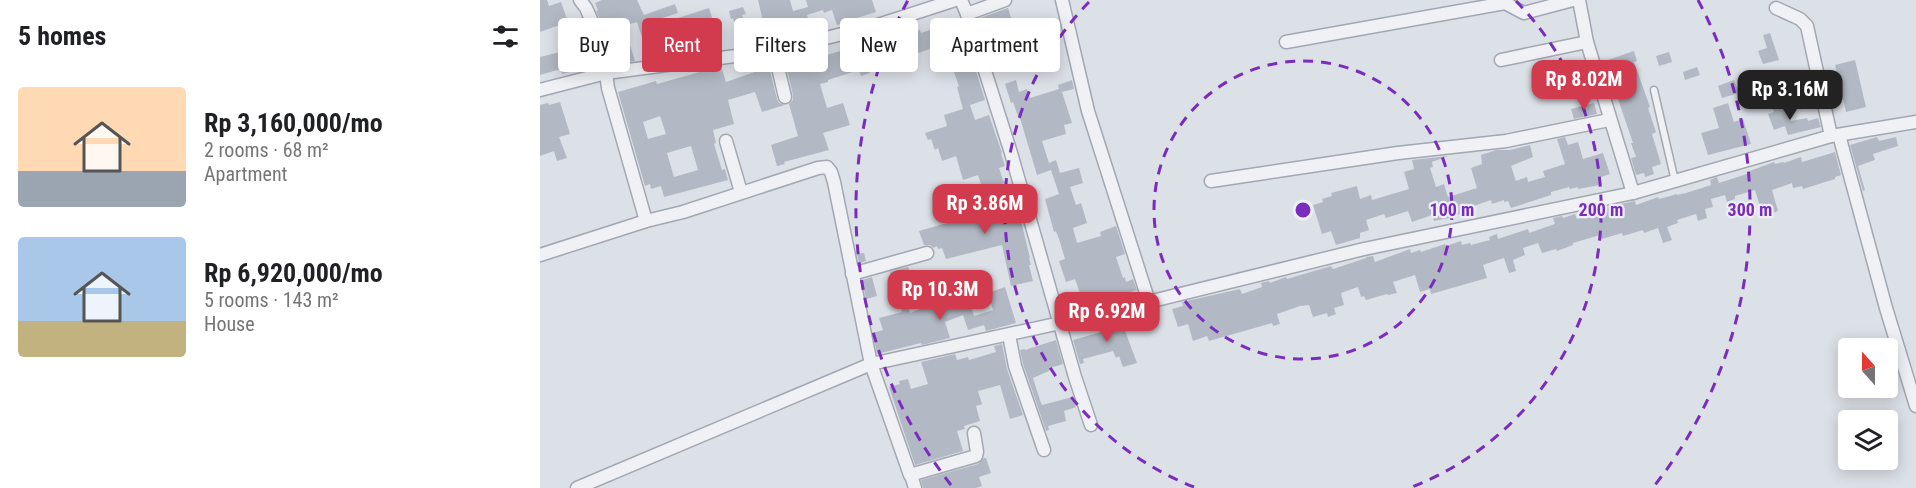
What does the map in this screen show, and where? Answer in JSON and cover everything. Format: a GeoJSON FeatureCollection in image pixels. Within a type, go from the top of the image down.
{"type":"FeatureCollection","features":[{"type":"Feature","properties":{"kind":"street"},"geometry":{"type":"LineString","coordinates":[[580,0],[598,35],[606,61],[608,88],[646,221]]}},
{"type":"Feature","properties":{"kind":"street"},"geometry":{"type":"LineString","coordinates":[[828,38],[878,25],[955,0]]}},
{"type":"Feature","properties":{"kind":"street"},"geometry":{"type":"LineString","coordinates":[[961,0],[1011,153],[1075,377],[1091,425]]}},
{"type":"Feature","properties":{"kind":"street"},"geometry":{"type":"LineString","coordinates":[[967,14],[1005,0]]}},
{"type":"Feature","properties":{"kind":"street"},"geometry":{"type":"LineString","coordinates":[[1062,0],[1088,111],[1149,302]]}},
{"type":"Feature","properties":{"kind":"street"},"geometry":{"type":"LineString","coordinates":[[1286,42],[1505,3],[1524,13],[1573,0]]}},
{"type":"Feature","properties":{"kind":"street"},"geometry":{"type":"LineString","coordinates":[[1579,0],[1587,42],[1633,193]]}},
{"type":"Feature","properties":{"kind":"street"},"geometry":{"type":"LineString","coordinates":[[1776,8],[1800,19],[1808,26],[1835,136],[1916,406]]}},
{"type":"Feature","properties":{"kind":"street"},"geometry":{"type":"LineString","coordinates":[[1501,60],[1587,42]]}},
{"type":"Feature","properties":{"kind":"street"},"geometry":{"type":"LineString","coordinates":[[540,90],[606,73],[734,56]]}},
{"type":"Feature","properties":{"kind":"street"},"geometry":{"type":"LineString","coordinates":[[779,72],[785,97]]}},
{"type":"Feature","properties":{"kind":"street"},"geometry":{"type":"LineString","coordinates":[[1210,181],[1398,153],[1506,141],[1609,120]]}},
{"type":"Feature","properties":{"kind":"street"},"geometry":{"type":"LineString","coordinates":[[578,488],[871,364],[1009,335],[1364,249],[1633,193],[1835,136],[1916,122]]}},
{"type":"Feature","properties":{"kind":"street"},"geometry":{"type":"LineString","coordinates":[[726,141],[741,192]]}},
{"type":"Feature","properties":{"kind":"street"},"geometry":{"type":"LineString","coordinates":[[540,255],[827,167],[834,182],[871,364],[915,488]]}},
{"type":"Feature","properties":{"kind":"street"},"geometry":{"type":"LineString","coordinates":[[852,274],[927,253]]}},
{"type":"Feature","properties":{"kind":"street"},"geometry":{"type":"LineString","coordinates":[[1009,335],[1015,366],[1044,450]]}},
{"type":"Feature","properties":{"kind":"street"},"geometry":{"type":"LineString","coordinates":[[911,476],[976,456],[974,433]]}},
{"type":"Feature","properties":{"kind":"lane"},"geometry":{"type":"LineString","coordinates":[[1654,90],[1674,181]]}},
{"type":"Feature","properties":{"kind":"building"},"geometry":{"type":"Polygon","coordinates":[[[540,0],[547,0],[549,6],[561,2],[567,18],[558,18],[558,26],[540,32],[540,0]]]}},
{"type":"Feature","properties":{"kind":"building"},"geometry":{"type":"Polygon","coordinates":[[[602,0],[637,0],[644,15],[675,4],[678,13],[662,18],[642,18],[642,37],[637,22],[630,24],[630,18],[599,18],[595,3],[602,0]]]}},
{"type":"Feature","properties":{"kind":"building"},"geometry":{"type":"Polygon","coordinates":[[[758,0],[790,0],[793,11],[808,7],[806,0],[872,0],[876,12],[857,18],[840,18],[840,24],[837,25],[832,10],[807,15],[808,18],[762,18],[758,0]]]}},
{"type":"Feature","properties":{"kind":"building"},"geometry":{"type":"Polygon","coordinates":[[[743,7],[746,14],[742,15],[743,18],[734,18],[734,21],[729,11],[743,7]]]}},
{"type":"Feature","properties":{"kind":"building"},"geometry":{"type":"Polygon","coordinates":[[[709,8],[712,18],[678,18],[709,8]]]}},
{"type":"Feature","properties":{"kind":"building"},"geometry":{"type":"Polygon","coordinates":[[[1008,8],[1011,18],[980,18],[1008,8]]]}},
{"type":"Feature","properties":{"kind":"building"},"geometry":{"type":"Polygon","coordinates":[[[918,30],[921,33],[930,30],[930,49],[918,53],[918,30]]]}},
{"type":"Feature","properties":{"kind":"building"},"geometry":{"type":"Polygon","coordinates":[[[1770,33],[1779,60],[1763,64],[1758,51],[1767,48],[1763,35],[1770,33]]]}},
{"type":"Feature","properties":{"kind":"building"},"geometry":{"type":"Polygon","coordinates":[[[630,45],[635,61],[630,62],[630,45]]]}},
{"type":"Feature","properties":{"kind":"building"},"geometry":{"type":"Polygon","coordinates":[[[840,51],[840,72],[853,72],[820,84],[827,108],[843,103],[850,125],[823,133],[829,150],[777,166],[771,145],[798,136],[789,104],[793,100],[793,95],[788,72],[828,72],[828,55],[840,51]]]}},
{"type":"Feature","properties":{"kind":"building"},"geometry":{"type":"Polygon","coordinates":[[[1634,51],[1637,61],[1634,62],[1656,132],[1652,134],[1661,164],[1652,167],[1654,174],[1645,177],[1644,173],[1636,175],[1631,158],[1636,157],[1631,143],[1633,143],[1616,93],[1612,95],[1609,85],[1614,84],[1605,61],[1634,51]]]}},
{"type":"Feature","properties":{"kind":"building"},"geometry":{"type":"Polygon","coordinates":[[[558,52],[558,70],[540,75],[540,57],[558,52]]]}},
{"type":"Feature","properties":{"kind":"building"},"geometry":{"type":"Polygon","coordinates":[[[1669,52],[1672,62],[1659,66],[1656,56],[1669,52]]]}},
{"type":"Feature","properties":{"kind":"building"},"geometry":{"type":"Polygon","coordinates":[[[1855,60],[1866,107],[1846,112],[1835,65],[1855,60]]]}},
{"type":"Feature","properties":{"kind":"building"},"geometry":{"type":"Polygon","coordinates":[[[1697,67],[1700,75],[1685,80],[1683,72],[1697,67]]]}},
{"type":"Feature","properties":{"kind":"building"},"geometry":{"type":"Polygon","coordinates":[[[722,69],[726,82],[755,72],[770,72],[777,99],[779,103],[785,105],[762,112],[755,92],[728,100],[734,124],[713,130],[716,143],[714,144],[722,170],[725,169],[728,180],[664,197],[661,186],[651,189],[650,184],[645,186],[618,92],[656,81],[657,84],[700,72],[722,72],[722,69]],[[660,116],[643,122],[648,139],[666,134],[660,116]],[[691,146],[667,153],[674,177],[698,170],[691,146]]]}},
{"type":"Feature","properties":{"kind":"building"},"geometry":{"type":"Polygon","coordinates":[[[1771,70],[1778,94],[1772,96],[1764,73],[1771,70]]]}},
{"type":"Feature","properties":{"kind":"building"},"geometry":{"type":"Polygon","coordinates":[[[860,72],[870,73],[861,76],[860,72]]]}},
{"type":"Feature","properties":{"kind":"building"},"geometry":{"type":"Polygon","coordinates":[[[954,72],[976,72],[985,100],[970,105],[975,120],[989,115],[1005,166],[999,168],[1004,183],[983,190],[978,175],[963,180],[956,156],[942,161],[938,148],[935,150],[931,139],[928,140],[925,133],[947,126],[944,115],[963,109],[957,87],[959,86],[954,72]]]}},
{"type":"Feature","properties":{"kind":"building"},"geometry":{"type":"Polygon","coordinates":[[[1016,80],[1019,92],[1027,89],[1030,98],[1059,89],[1058,85],[1072,80],[1074,89],[1062,92],[1072,123],[1064,125],[1066,134],[1042,141],[1049,163],[1056,160],[1060,173],[1079,168],[1083,183],[1070,187],[1076,205],[1081,203],[1087,223],[1073,228],[1077,243],[1101,236],[1100,232],[1116,226],[1125,254],[1116,257],[1123,278],[1125,277],[1126,282],[1133,279],[1137,290],[1130,292],[1131,298],[1095,307],[1093,302],[1084,305],[1075,279],[1066,282],[1059,261],[1065,259],[1056,231],[1054,232],[1045,199],[1059,194],[1051,170],[1037,175],[1020,118],[1013,102],[1011,103],[1005,84],[1016,80]]]}},
{"type":"Feature","properties":{"kind":"building"},"geometry":{"type":"Polygon","coordinates":[[[1734,80],[1739,93],[1722,98],[1718,86],[1734,80]]]}},
{"type":"Feature","properties":{"kind":"building"},"geometry":{"type":"Polygon","coordinates":[[[1779,100],[1781,106],[1785,104],[1791,121],[1807,118],[1808,121],[1818,118],[1821,127],[1788,135],[1785,126],[1774,130],[1768,114],[1774,112],[1771,103],[1779,100]]]}},
{"type":"Feature","properties":{"kind":"building"},"geometry":{"type":"Polygon","coordinates":[[[560,102],[570,134],[559,137],[567,158],[557,161],[554,151],[540,156],[540,105],[560,102]]]}},
{"type":"Feature","properties":{"kind":"building"},"geometry":{"type":"Polygon","coordinates":[[[1594,103],[1597,114],[1574,119],[1571,109],[1594,103]]]}},
{"type":"Feature","properties":{"kind":"building"},"geometry":{"type":"Polygon","coordinates":[[[1728,103],[1734,122],[1743,119],[1751,144],[1708,155],[1701,133],[1719,128],[1713,108],[1728,103]]]}},
{"type":"Feature","properties":{"kind":"building"},"geometry":{"type":"Polygon","coordinates":[[[1565,137],[1568,145],[1578,142],[1583,159],[1603,153],[1610,174],[1598,178],[1600,185],[1578,189],[1578,187],[1570,189],[1569,187],[1511,208],[1508,201],[1492,204],[1491,200],[1462,210],[1463,213],[1454,217],[1434,221],[1432,215],[1412,222],[1408,211],[1386,218],[1384,214],[1366,220],[1369,230],[1360,233],[1360,238],[1336,245],[1331,231],[1322,234],[1313,205],[1332,196],[1331,193],[1357,186],[1360,199],[1371,195],[1372,200],[1409,189],[1404,172],[1414,169],[1412,160],[1448,156],[1432,162],[1433,167],[1430,168],[1436,187],[1444,184],[1448,197],[1477,188],[1471,168],[1482,164],[1481,155],[1496,150],[1510,150],[1530,145],[1533,157],[1511,166],[1516,181],[1527,177],[1528,182],[1545,177],[1543,171],[1565,164],[1557,139],[1565,137]]]}},
{"type":"Feature","properties":{"kind":"building"},"geometry":{"type":"Polygon","coordinates":[[[1877,137],[1879,141],[1896,137],[1898,146],[1873,154],[1875,160],[1858,166],[1865,190],[1863,191],[1850,145],[1877,137]]]}},
{"type":"Feature","properties":{"kind":"building"},"geometry":{"type":"Polygon","coordinates":[[[1835,152],[1841,175],[1803,189],[1802,186],[1793,188],[1792,183],[1772,190],[1778,211],[1763,216],[1755,190],[1735,196],[1735,199],[1727,202],[1725,195],[1711,199],[1713,207],[1705,209],[1707,218],[1698,221],[1696,214],[1677,220],[1678,223],[1667,227],[1672,240],[1663,243],[1658,228],[1644,233],[1643,230],[1623,236],[1622,233],[1602,239],[1600,235],[1573,243],[1557,251],[1556,249],[1542,253],[1538,243],[1523,248],[1525,255],[1513,260],[1516,271],[1509,273],[1504,258],[1483,265],[1487,278],[1431,294],[1430,289],[1420,292],[1415,275],[1393,282],[1397,293],[1366,300],[1364,296],[1361,297],[1358,287],[1341,293],[1344,305],[1334,308],[1336,314],[1328,317],[1327,313],[1313,317],[1309,305],[1300,306],[1277,314],[1280,324],[1273,326],[1272,323],[1209,341],[1207,336],[1193,341],[1188,324],[1178,327],[1172,309],[1183,306],[1182,302],[1240,289],[1242,294],[1262,287],[1261,283],[1269,281],[1270,283],[1286,277],[1287,279],[1331,266],[1333,269],[1366,257],[1373,256],[1375,262],[1410,249],[1411,253],[1420,250],[1421,252],[1461,241],[1462,245],[1470,243],[1471,245],[1490,240],[1489,237],[1497,234],[1498,239],[1528,229],[1529,233],[1555,224],[1553,218],[1575,214],[1577,219],[1587,216],[1587,218],[1602,213],[1607,210],[1606,207],[1635,201],[1636,205],[1658,197],[1659,199],[1686,193],[1711,185],[1710,180],[1717,177],[1719,183],[1774,162],[1775,164],[1784,163],[1801,157],[1802,162],[1835,152]]]}},
{"type":"Feature","properties":{"kind":"building"},"geometry":{"type":"Polygon","coordinates":[[[991,194],[996,208],[1017,204],[1033,281],[1011,286],[1002,245],[946,259],[942,248],[924,245],[919,231],[957,220],[953,207],[991,194]]]}},
{"type":"Feature","properties":{"kind":"building"},"geometry":{"type":"Polygon","coordinates":[[[864,253],[866,261],[859,263],[857,254],[864,253]]]}},
{"type":"Feature","properties":{"kind":"building"},"geometry":{"type":"Polygon","coordinates":[[[908,267],[913,280],[904,283],[908,296],[899,299],[890,272],[908,267]]]}},
{"type":"Feature","properties":{"kind":"building"},"geometry":{"type":"Polygon","coordinates":[[[982,270],[985,283],[970,287],[966,275],[982,270]]]}},
{"type":"Feature","properties":{"kind":"building"},"geometry":{"type":"Polygon","coordinates":[[[872,277],[877,296],[866,299],[862,280],[872,277]]]}},
{"type":"Feature","properties":{"kind":"building"},"geometry":{"type":"Polygon","coordinates":[[[1005,287],[1016,323],[986,331],[984,325],[968,330],[963,315],[945,322],[950,338],[877,354],[873,333],[883,330],[879,318],[902,312],[900,305],[907,303],[910,313],[940,301],[939,298],[966,291],[974,316],[993,310],[988,293],[1005,287]]]}},
{"type":"Feature","properties":{"kind":"building"},"geometry":{"type":"Polygon","coordinates":[[[1120,317],[1137,363],[1123,367],[1119,356],[1116,358],[1113,351],[1083,359],[1084,363],[1080,364],[1073,340],[1101,332],[1099,323],[1120,317]]]}},
{"type":"Feature","properties":{"kind":"building"},"geometry":{"type":"Polygon","coordinates":[[[1056,340],[1063,364],[1050,368],[1051,370],[1033,378],[1042,405],[1073,397],[1076,407],[1064,411],[1066,421],[1048,426],[1049,430],[1046,431],[1020,350],[1056,340]]]}},
{"type":"Feature","properties":{"kind":"building"},"geometry":{"type":"Polygon","coordinates":[[[1002,344],[1007,369],[1023,415],[1010,419],[1000,385],[978,391],[982,404],[976,406],[980,421],[957,431],[963,451],[915,465],[889,387],[908,379],[911,389],[928,384],[921,362],[955,354],[957,360],[968,357],[969,360],[996,352],[994,346],[1002,344]]]}},
{"type":"Feature","properties":{"kind":"building"},"geometry":{"type":"Polygon","coordinates":[[[986,458],[991,473],[979,477],[982,486],[923,488],[921,480],[978,464],[986,458]]]}}]}
